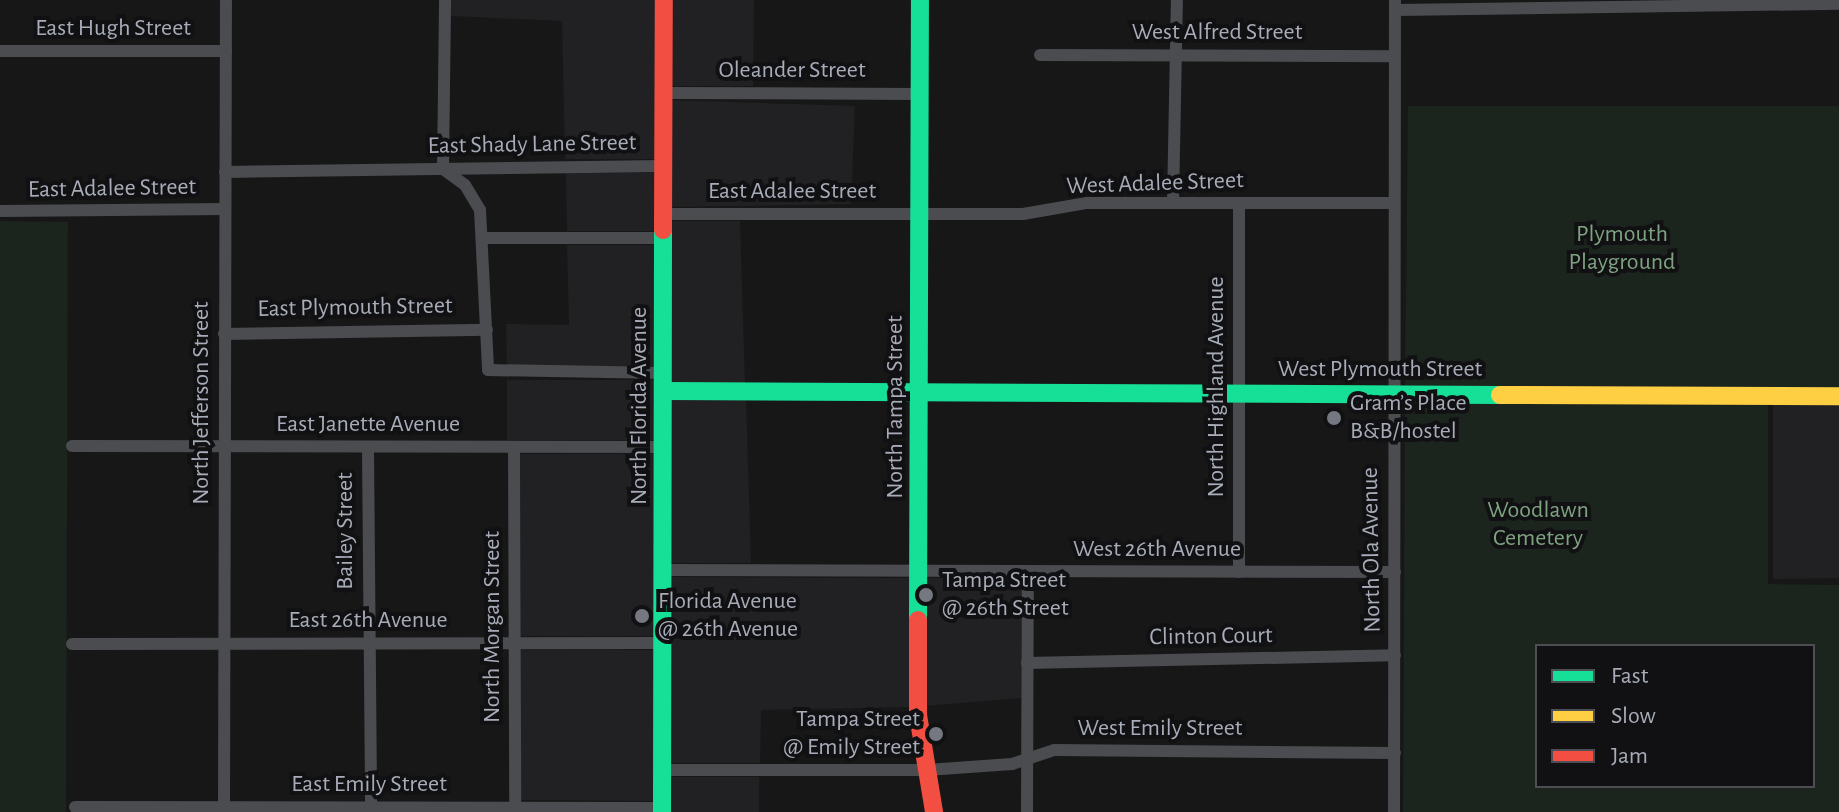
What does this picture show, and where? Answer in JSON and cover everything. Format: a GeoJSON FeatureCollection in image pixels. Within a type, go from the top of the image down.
{"type":"FeatureCollection","features":[{"type":"Feature","properties":{"kind":"main road","name":"North Florida Avenue"},"geometry":{"type":"LineString","coordinates":[[662,810],[664,0]]}},
{"type":"Feature","properties":{"kind":"main road","name":"North Tampa Street"},"geometry":{"type":"LineString","coordinates":[[920,0],[918,715],[934,812]]}},
{"type":"Feature","properties":{"kind":"main road"},"geometry":{"type":"LineString","coordinates":[[664,382],[920,392]]}},
{"type":"Feature","properties":{"kind":"main road","name":"West Plymouth Street"},"geometry":{"type":"LineString","coordinates":[[920,392],[1839,396]]}},
{"type":"Feature","properties":{"kind":"street","name":"North Jefferson Street"},"geometry":{"type":"LineString","coordinates":[[224,807],[226,0]]}},
{"type":"Feature","properties":{"kind":"street"},"geometry":{"type":"LineString","coordinates":[[445,0],[443,169],[465,185],[480,210],[488,370],[664,382]]}},
{"type":"Feature","properties":{"kind":"street"},"geometry":{"type":"LineString","coordinates":[[1173,203],[1177,0]]}},
{"type":"Feature","properties":{"kind":"street"},"geometry":{"type":"LineString","coordinates":[[1395,5],[1839,4]]}},
{"type":"Feature","properties":{"kind":"street","name":"North Ola Avenue"},"geometry":{"type":"LineString","coordinates":[[1394,812],[1392,394],[1395,5]]}},
{"type":"Feature","properties":{"kind":"street","name":"East Hugh Street"},"geometry":{"type":"LineString","coordinates":[[0,51],[226,51]]}},
{"type":"Feature","properties":{"kind":"street","name":"West Alfred Street"},"geometry":{"type":"LineString","coordinates":[[1040,55],[1394,56]]}},
{"type":"Feature","properties":{"kind":"street","name":"Oleander Street"},"geometry":{"type":"LineString","coordinates":[[664,93],[920,94]]}},
{"type":"Feature","properties":{"kind":"street","name":"East Shady Lane Street"},"geometry":{"type":"LineString","coordinates":[[401,169],[663,166]]}},
{"type":"Feature","properties":{"kind":"street","name":"East Adalee Street"},"geometry":{"type":"LineString","coordinates":[[225,172],[401,169]]}},
{"type":"Feature","properties":{"kind":"street","name":"West Adalee Street"},"geometry":{"type":"LineString","coordinates":[[920,215],[1173,203],[1393,203]]}},
{"type":"Feature","properties":{"kind":"street","name":"North Highland Avenue"},"geometry":{"type":"LineString","coordinates":[[1239,203],[1239,572]]}},
{"type":"Feature","properties":{"kind":"street","name":"East Adalee Street"},"geometry":{"type":"LineString","coordinates":[[0,211],[225,209]]}},
{"type":"Feature","properties":{"kind":"street","name":"East Adalee Street"},"geometry":{"type":"LineString","coordinates":[[664,214],[920,215]]}},
{"type":"Feature","properties":{"kind":"street"},"geometry":{"type":"LineString","coordinates":[[483,238],[664,238]]}},
{"type":"Feature","properties":{"kind":"street","name":"East Plymouth Street"},"geometry":{"type":"LineString","coordinates":[[224,334],[487,330]]}},
{"type":"Feature","properties":{"kind":"street","name":"East Janette Avenue"},"geometry":{"type":"LineString","coordinates":[[72,446],[663,447]]}},
{"type":"Feature","properties":{"kind":"street","name":"North Morgan Street"},"geometry":{"type":"LineString","coordinates":[[514,447],[515,807]]}},
{"type":"Feature","properties":{"kind":"street","name":"Bailey Street"},"geometry":{"type":"LineString","coordinates":[[368,448],[367,643],[371,806]]}},
{"type":"Feature","properties":{"kind":"street"},"geometry":{"type":"LineString","coordinates":[[664,570],[919,571]]}},
{"type":"Feature","properties":{"kind":"street","name":"West 26th Avenue"},"geometry":{"type":"LineString","coordinates":[[919,571],[1395,572]]}},
{"type":"Feature","properties":{"kind":"street"},"geometry":{"type":"LineString","coordinates":[[1027,812],[1028,571]]}},
{"type":"Feature","properties":{"kind":"street","name":"East 26th Avenue"},"geometry":{"type":"LineString","coordinates":[[72,644],[663,643]]}},
{"type":"Feature","properties":{"kind":"street","name":"Clinton Court"},"geometry":{"type":"LineString","coordinates":[[1027,663],[1395,655]]}},
{"type":"Feature","properties":{"kind":"street","name":"West Emily Street"},"geometry":{"type":"LineString","coordinates":[[927,770],[1027,760],[1054,750],[1395,753]]}},
{"type":"Feature","properties":{"kind":"street"},"geometry":{"type":"LineString","coordinates":[[663,770],[927,770]]}},
{"type":"Feature","properties":{"kind":"street","name":"East Emily Street"},"geometry":{"type":"LineString","coordinates":[[75,807],[289,809],[371,806],[662,810]]}},
{"type":"Feature","properties":{"kind":"shaded area"},"geometry":{"type":"Polygon","coordinates":[[[451,0],[658,0],[657,159],[565,159],[562,21],[451,16],[451,0]]]}},
{"type":"Feature","properties":{"kind":"shaded area"},"geometry":{"type":"Polygon","coordinates":[[[670,0],[754,0],[753,86],[670,86],[670,0]]]}},
{"type":"Feature","properties":{"kind":"shaded area"},"geometry":{"type":"Polygon","coordinates":[[[670,100],[855,106],[851,204],[670,207],[670,100]]]}},
{"type":"Feature","properties":{"kind":"shaded area"},"geometry":{"type":"Polygon","coordinates":[[[566,173],[657,173],[658,231],[567,231],[566,173]]]}},
{"type":"Feature","properties":{"kind":"shaded area"},"geometry":{"type":"Polygon","coordinates":[[[671,221],[740,221],[745,384],[670,384],[671,221]]]}},
{"type":"Feature","properties":{"kind":"shaded area"},"geometry":{"type":"Polygon","coordinates":[[[567,245],[658,245],[658,366],[507,366],[506,324],[569,325],[567,245]]]}},
{"type":"Feature","properties":{"kind":"shaded area"},"geometry":{"type":"Polygon","coordinates":[[[507,380],[657,380],[657,440],[507,440],[507,380]]]}},
{"type":"Feature","properties":{"kind":"shaded area"},"geometry":{"type":"Polygon","coordinates":[[[670,398],[746,398],[751,563],[670,563],[670,398]]]}},
{"type":"Feature","properties":{"kind":"shaded area"},"geometry":{"type":"Polygon","coordinates":[[[1773,403],[1839,403],[1839,578],[1773,579],[1773,403]]]}},
{"type":"Feature","properties":{"kind":"shaded area"},"geometry":{"type":"Polygon","coordinates":[[[520,454],[657,454],[657,636],[521,636],[520,454]]]}},
{"type":"Feature","properties":{"kind":"shaded area"},"geometry":{"type":"Polygon","coordinates":[[[670,577],[913,578],[911,707],[761,710],[760,763],[669,763],[670,577]]]}},
{"type":"Feature","properties":{"kind":"shaded area"},"geometry":{"type":"Polygon","coordinates":[[[925,578],[1022,578],[1021,698],[924,706],[925,578]]]}},
{"type":"Feature","properties":{"kind":"shaded area"},"geometry":{"type":"Polygon","coordinates":[[[521,650],[657,650],[656,801],[521,800],[521,650]]]}},
{"type":"Feature","properties":{"kind":"shaded area"},"geometry":{"type":"Polygon","coordinates":[[[669,777],[759,777],[759,812],[669,812],[669,777]]]}},
{"type":"Feature","properties":{"kind":"green space","name":"Plymouth Playground"},"geometry":{"type":"Polygon","coordinates":[[[1408,106],[1839,106],[1839,389],[1405,389],[1408,106]]]}},
{"type":"Feature","properties":{"kind":"green space"},"geometry":{"type":"Polygon","coordinates":[[[0,221],[68,222],[66,812],[0,812],[0,221]]]}},
{"type":"Feature","properties":{"kind":"green space","name":"Woodlawn Cemetery"},"geometry":{"type":"Polygon","coordinates":[[[1405,402],[1768,403],[1768,584],[1839,585],[1839,812],[1403,812],[1405,402]]]}},
{"type":"Feature","properties":{"kind":"traffic: fast"},"geometry":{"type":"LineString","coordinates":[[918,620],[920,0]]}},
{"type":"Feature","properties":{"kind":"traffic: fast"},"geometry":{"type":"LineString","coordinates":[[662,812],[663,230]]}},
{"type":"Feature","properties":{"kind":"traffic: fast"},"geometry":{"type":"LineString","coordinates":[[664,391],[1500,395]]}},
{"type":"Feature","properties":{"kind":"traffic: slow"},"geometry":{"type":"LineString","coordinates":[[1500,395],[1839,396]]}},
{"type":"Feature","properties":{"kind":"traffic: jam"},"geometry":{"type":"LineString","coordinates":[[663,230],[664,0]]}},
{"type":"Feature","properties":{"kind":"traffic: jam"},"geometry":{"type":"LineString","coordinates":[[918,620],[918,715],[934,812]]}},
{"type":"Feature","properties":{"kind":"place","name":"Gram’s Place B&B/hostel"},"geometry":{"type":"Point","coordinates":[1334,418]}},
{"type":"Feature","properties":{"kind":"place","name":"Tampa Street @ 26th Street"},"geometry":{"type":"Point","coordinates":[926,595]}},
{"type":"Feature","properties":{"kind":"place","name":"Florida Avenue @ 26th Avenue"},"geometry":{"type":"Point","coordinates":[642,616]}},
{"type":"Feature","properties":{"kind":"place","name":"Tampa Street @ Emily Street"},"geometry":{"type":"Point","coordinates":[936,734]}}]}
